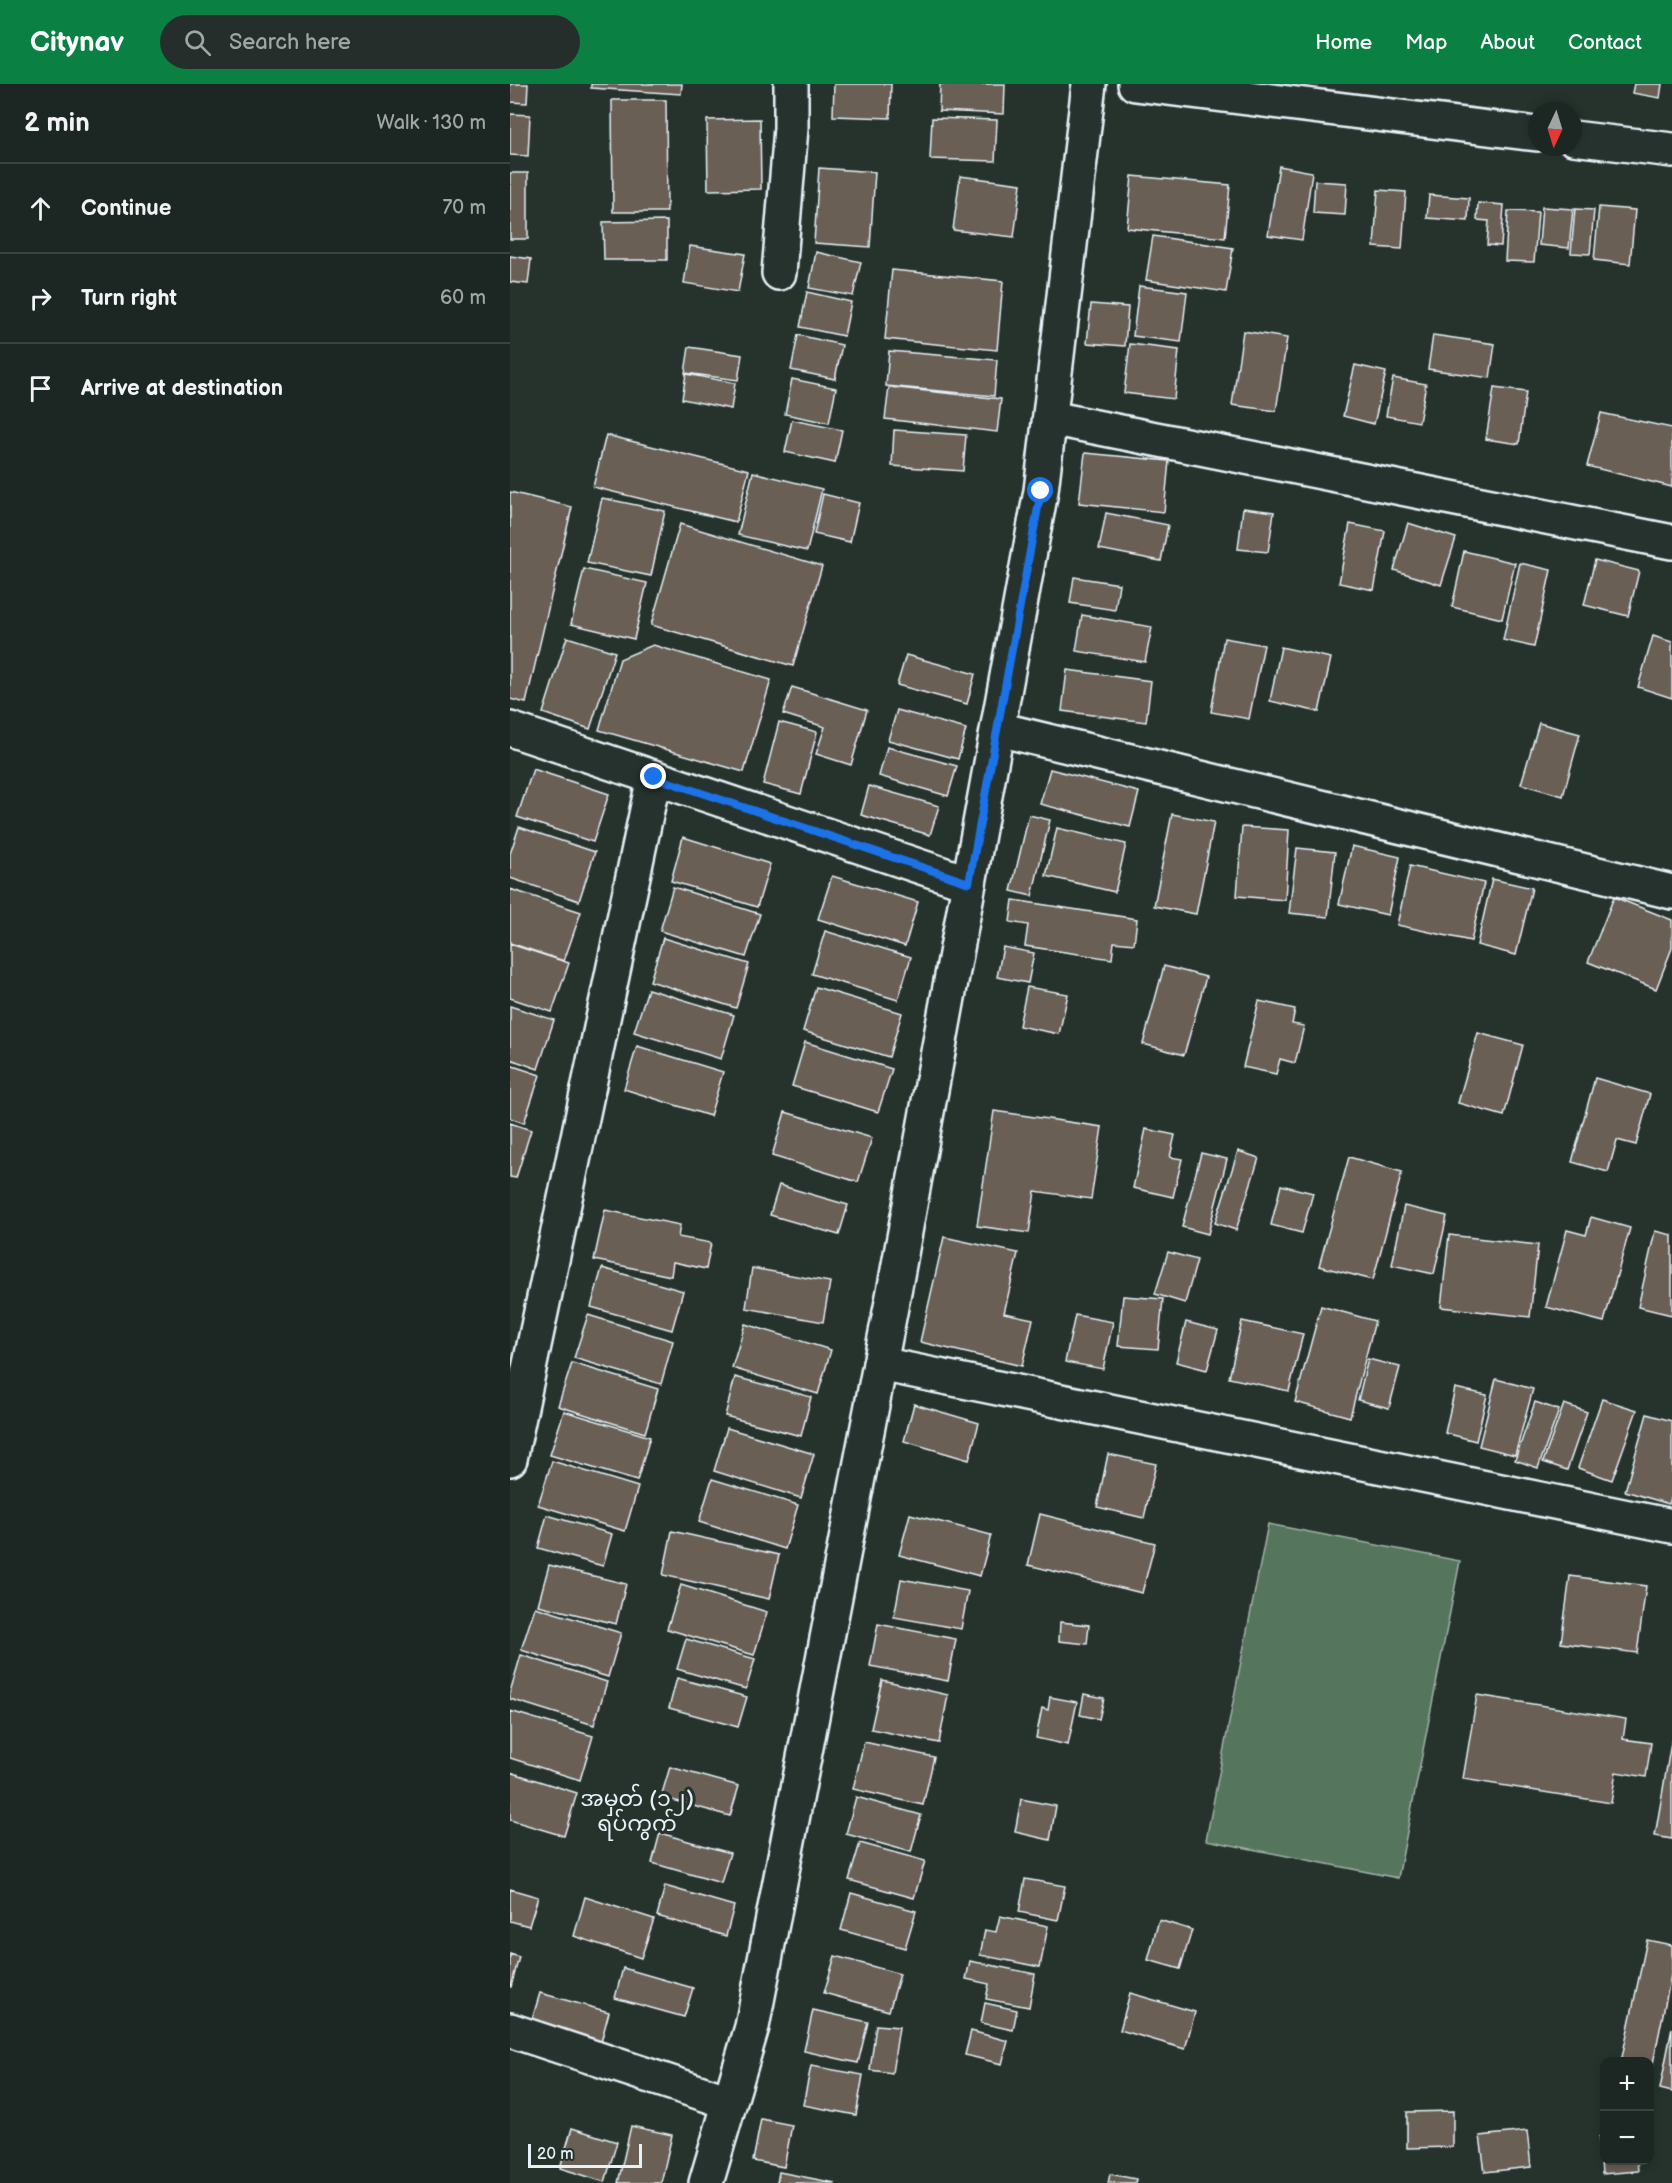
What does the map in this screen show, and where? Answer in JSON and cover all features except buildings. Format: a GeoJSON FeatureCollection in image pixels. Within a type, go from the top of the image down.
{"type":"FeatureCollection","features":[{"type":"Feature","properties":{"kind":"street"},"geometry":{"type":"LineString","coordinates":[[779,273],[791,128],[791,84]]}},
{"type":"Feature","properties":{"kind":"street"},"geometry":{"type":"LineString","coordinates":[[706,2183],[752,2027],[880,1364],[998,729],[1041,491],[1089,84]]}},
{"type":"Feature","properties":{"kind":"street"},"geometry":{"type":"LineString","coordinates":[[1135,84],[1528,133]]}},
{"type":"Feature","properties":{"kind":"street"},"geometry":{"type":"LineString","coordinates":[[1582,139],[1672,150]]}},
{"type":"Feature","properties":{"kind":"street"},"geometry":{"type":"LineString","coordinates":[[1050,418],[1672,542]]}},
{"type":"Feature","properties":{"kind":"street"},"geometry":{"type":"LineString","coordinates":[[510,729],[969,883]]}},
{"type":"Feature","properties":{"kind":"street"},"geometry":{"type":"LineString","coordinates":[[998,729],[1672,892]]}},
{"type":"Feature","properties":{"kind":"street"},"geometry":{"type":"LineString","coordinates":[[510,1459],[654,777]]}},
{"type":"Feature","properties":{"kind":"street"},"geometry":{"type":"LineString","coordinates":[[880,1364],[1672,1526]]}},
{"type":"Feature","properties":{"kind":"street"},"geometry":{"type":"LineString","coordinates":[[510,2030],[729,2102]]}},
{"type":"Feature","properties":{"kind":"green space"},"geometry":{"type":"Polygon","coordinates":[[[1268,1524],[1460,1561],[1398,1878],[1206,1840],[1268,1524]]]}},
{"type":"Feature","properties":{"kind":"district","name":"အမှတ် (၁၂) ရပ်ကွက်"},"geometry":{"type":"Point","coordinates":[637,1812]}},
{"type":"Feature","properties":{"kind":"route"},"geometry":{"type":"LineString","coordinates":[[654,777],[969,883],[1041,491]]}}]}
